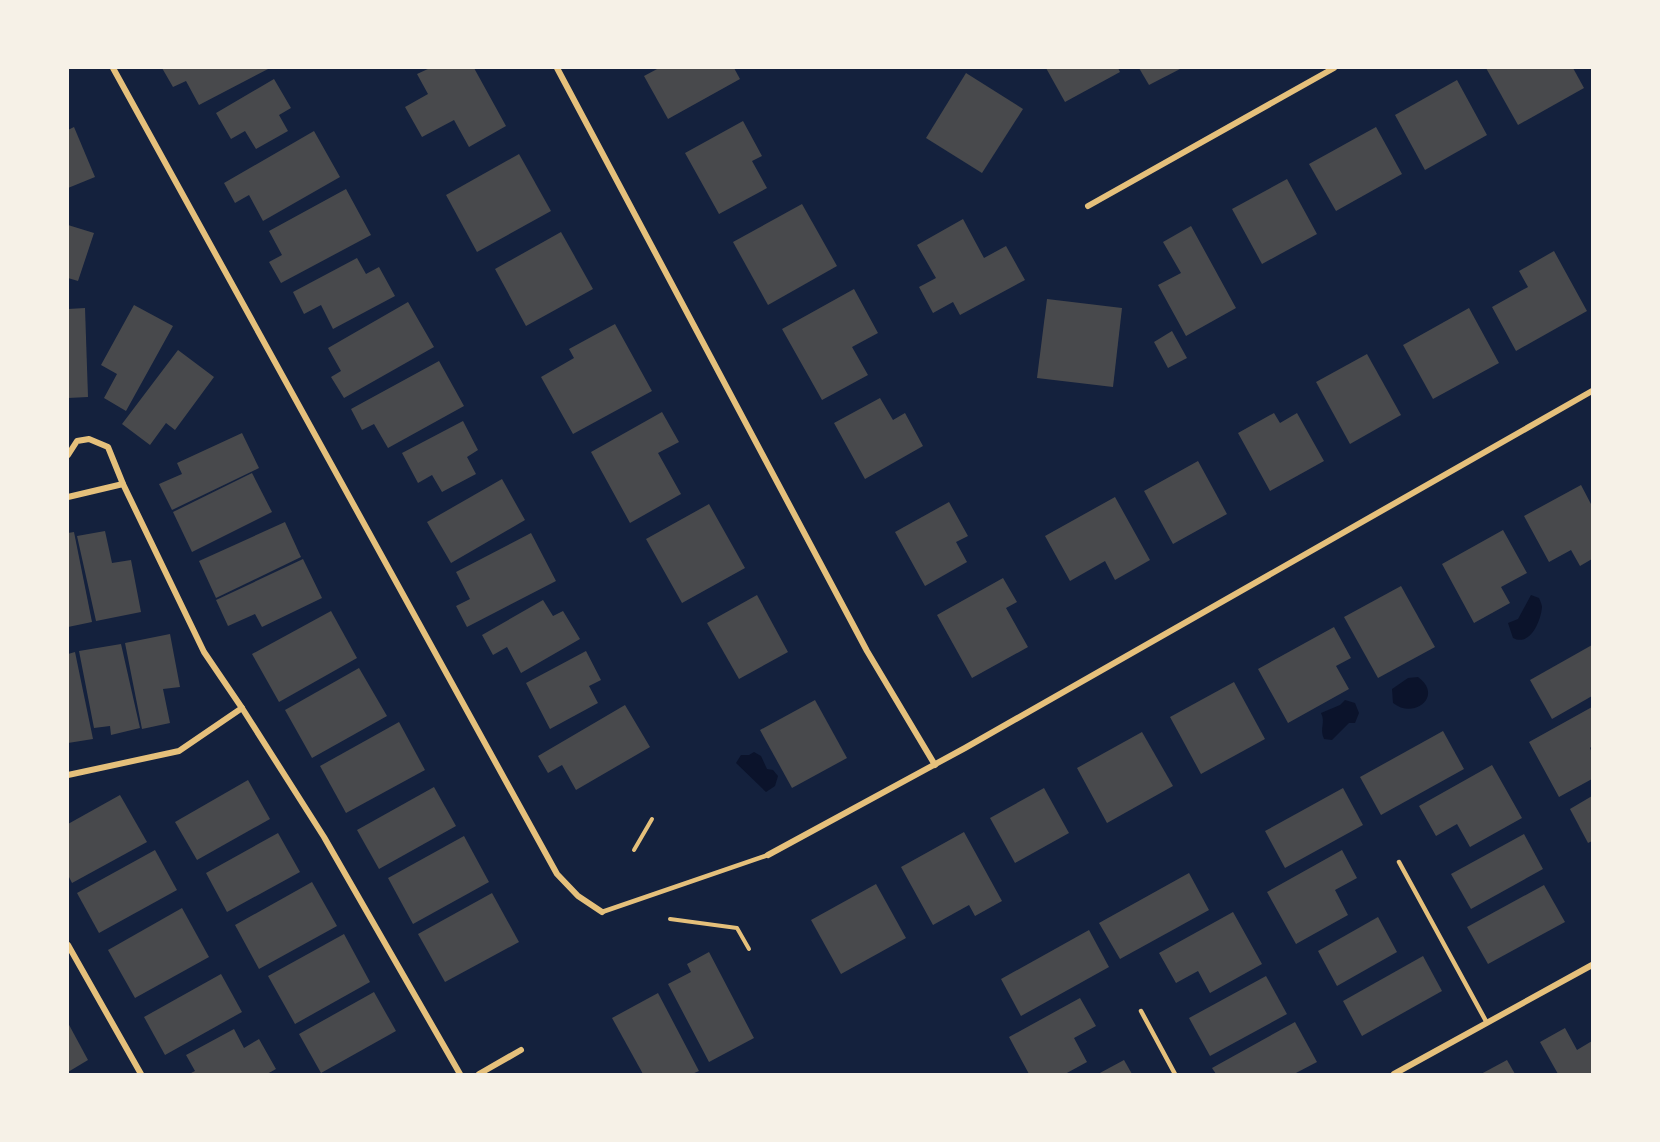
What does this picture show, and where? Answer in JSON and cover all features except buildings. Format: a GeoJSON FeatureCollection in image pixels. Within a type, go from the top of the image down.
{"type":"FeatureCollection","features":[{"type":"Feature","properties":{"kind":"street"},"geometry":{"type":"LineString","coordinates":[[113,68],[557,874],[578,896],[602,912]]}},
{"type":"Feature","properties":{"kind":"street"},"geometry":{"type":"LineString","coordinates":[[557,68],[867,651],[935,765]]}},
{"type":"Feature","properties":{"kind":"street"},"geometry":{"type":"LineString","coordinates":[[1088,206],[1334,68]]}},
{"type":"Feature","properties":{"kind":"street"},"geometry":{"type":"LineString","coordinates":[[768,855],[935,765],[1593,391]]}},
{"type":"Feature","properties":{"kind":"street"},"geometry":{"type":"LineString","coordinates":[[68,455],[77,441],[95,440],[108,447],[123,484],[204,652],[324,837],[460,1074]]}},
{"type":"Feature","properties":{"kind":"street"},"geometry":{"type":"LineString","coordinates":[[68,496],[123,484]]}},
{"type":"Feature","properties":{"kind":"street"},"geometry":{"type":"LineString","coordinates":[[68,775],[179,751],[242,708]]}},
{"type":"Feature","properties":{"kind":"street"},"geometry":{"type":"LineString","coordinates":[[68,945],[141,1074]]}},
{"type":"Feature","properties":{"kind":"street"},"geometry":{"type":"LineString","coordinates":[[1394,1074],[1593,964]]}},
{"type":"Feature","properties":{"kind":"street"},"geometry":{"type":"LineString","coordinates":[[479,1074],[521,1050]]}},
{"type":"Feature","properties":{"kind":"lane"},"geometry":{"type":"LineString","coordinates":[[602,912],[768,855]]}},
{"type":"Feature","properties":{"kind":"lane"},"geometry":{"type":"LineString","coordinates":[[1399,862],[1487,1023]]}},
{"type":"Feature","properties":{"kind":"lane"},"geometry":{"type":"LineString","coordinates":[[1141,1011],[1175,1074]]}},
{"type":"Feature","properties":{"kind":"path"},"geometry":{"type":"LineString","coordinates":[[634,850],[652,819]]}},
{"type":"Feature","properties":{"kind":"path"},"geometry":{"type":"LineString","coordinates":[[670,919],[737,928],[749,948]]}},
{"type":"Feature","properties":{"kind":"water"},"geometry":{"type":"Polygon","coordinates":[[[1531,595],[1539,598],[1542,606],[1537,625],[1525,639],[1513,638],[1508,623],[1518,619],[1531,595]]]}},
{"type":"Feature","properties":{"kind":"water"},"geometry":{"type":"Polygon","coordinates":[[[1418,677],[1428,691],[1423,703],[1409,709],[1401,708],[1393,703],[1392,689],[1408,678],[1418,677]]]}},
{"type":"Feature","properties":{"kind":"water"},"geometry":{"type":"Polygon","coordinates":[[[1345,700],[1355,703],[1359,713],[1355,723],[1349,723],[1332,740],[1324,739],[1321,713],[1340,705],[1345,700]]]}},
{"type":"Feature","properties":{"kind":"water"},"geometry":{"type":"Polygon","coordinates":[[[754,752],[761,756],[767,769],[773,770],[778,776],[775,786],[766,792],[736,763],[741,755],[754,752]]]}}]}
